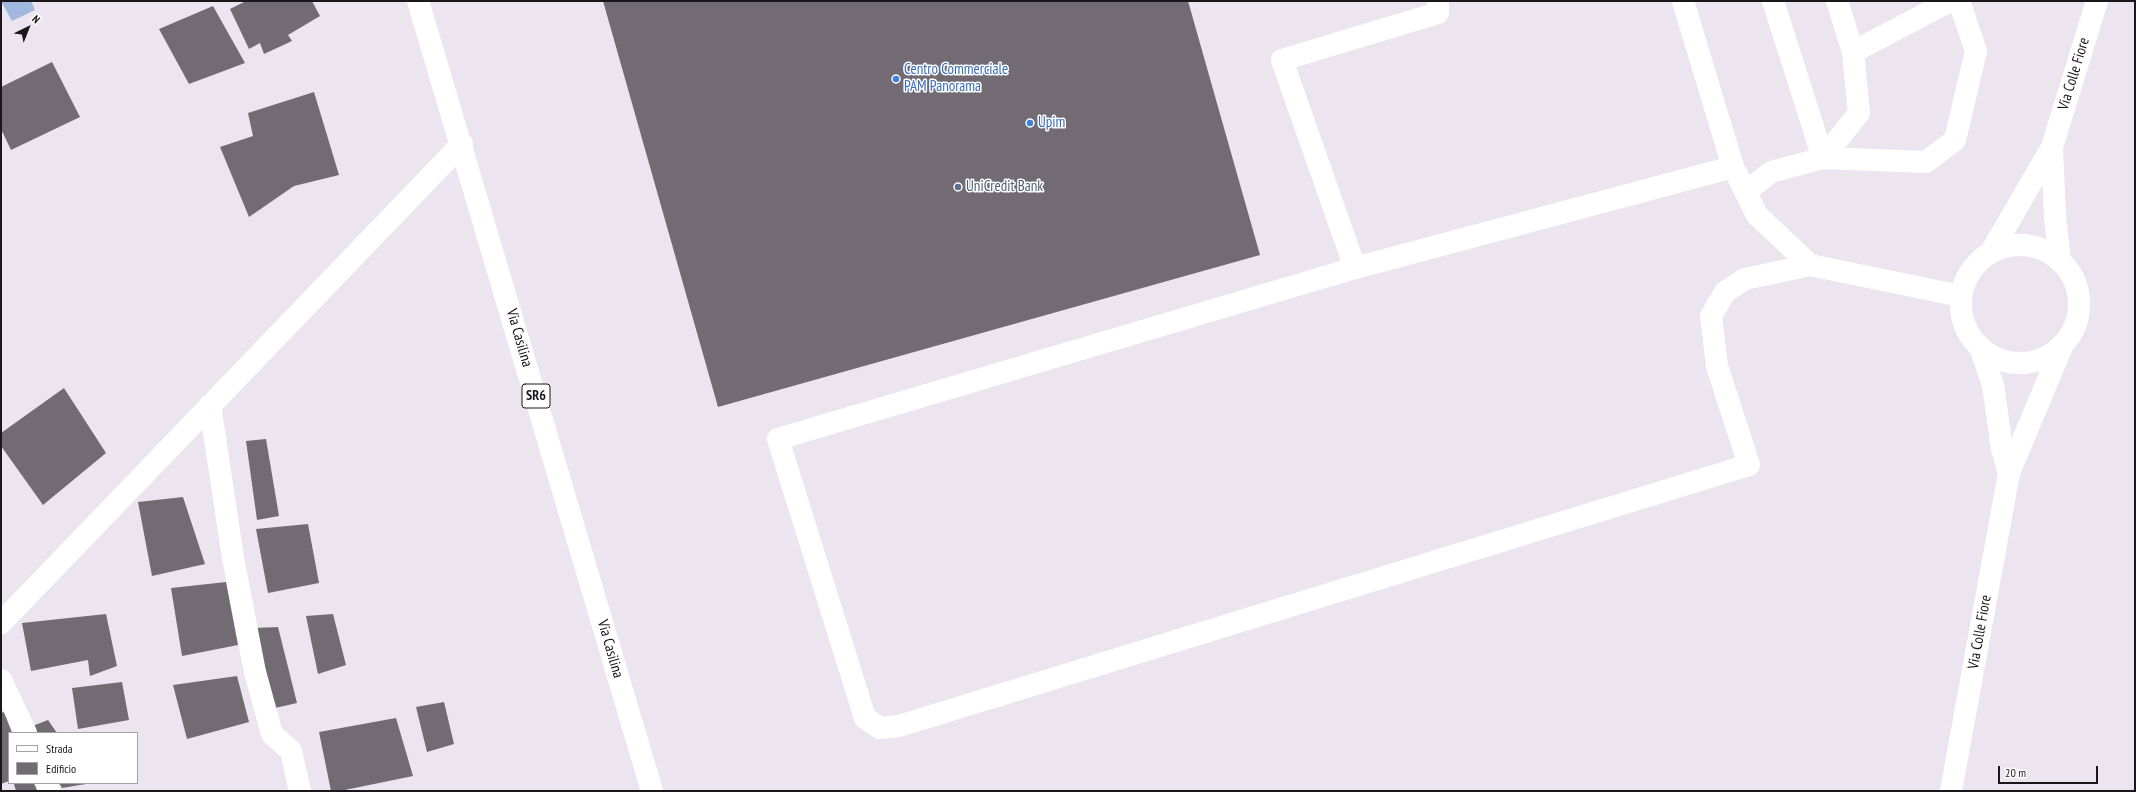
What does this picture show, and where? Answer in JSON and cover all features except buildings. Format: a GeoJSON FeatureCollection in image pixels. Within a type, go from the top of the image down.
{"type":"FeatureCollection","features":[{"type":"Feature","properties":{"kind":"street","name":"Via Casilina"},"geometry":{"type":"LineString","coordinates":[[418,1],[462,144],[652,791]]}},
{"type":"Feature","properties":{"kind":"street"},"geometry":{"type":"LineString","coordinates":[[1355,268],[1282,60],[1438,13],[1438,1]]}},
{"type":"Feature","properties":{"kind":"street"},"geometry":{"type":"LineString","coordinates":[[1683,1],[1733,167],[1757,215],[1810,265]]}},
{"type":"Feature","properties":{"kind":"street"},"geometry":{"type":"LineString","coordinates":[[1773,1],[1823,158]]}},
{"type":"Feature","properties":{"kind":"street"},"geometry":{"type":"LineString","coordinates":[[1823,158],[1859,113],[1852,52],[1837,1]]}},
{"type":"Feature","properties":{"kind":"street"},"geometry":{"type":"LineString","coordinates":[[1852,52],[1950,1]]}},
{"type":"Feature","properties":{"kind":"street"},"geometry":{"type":"LineString","coordinates":[[1746,192],[1771,172],[1823,158],[1926,162],[1955,140],[1976,52],[1958,1]]}},
{"type":"Feature","properties":{"kind":"street","name":"Via Colle Fiore"},"geometry":{"type":"LineString","coordinates":[[1992,252],[2052,147],[2097,1]]}},
{"type":"Feature","properties":{"kind":"street"},"geometry":{"type":"LineString","coordinates":[[1,623],[462,144]]}},
{"type":"Feature","properties":{"kind":"street","name":"Via Colle Fiore"},"geometry":{"type":"LineString","coordinates":[[2052,147],[2055,216],[2060,261]]}},
{"type":"Feature","properties":{"kind":"street"},"geometry":{"type":"LineString","coordinates":[[1733,167],[1355,268],[778,439],[865,718],[880,728],[899,726],[1749,465],[1717,366],[1711,316],[1724,292],[1745,279],[1810,265],[1962,296]]}},
{"type":"Feature","properties":{"kind":"street"},"geometry":{"type":"LineString","coordinates":[[2009,246],[2027,246],[2045,250],[2060,261],[2071,275],[2078,293],[2079,306],[2074,328],[2063,344],[2049,355],[2032,362],[2013,362],[1995,357],[1980,347],[1968,332],[1964,321],[1962,296],[1966,279],[1973,268],[1992,252],[2009,246]]}},
{"type":"Feature","properties":{"kind":"street","name":"Via Colle Fiore"},"geometry":{"type":"LineString","coordinates":[[1951,791],[2009,474],[2063,344]]}},
{"type":"Feature","properties":{"kind":"street","name":"Via Colle Fiore"},"geometry":{"type":"LineString","coordinates":[[1980,347],[1993,386],[2002,449],[2009,474]]}},
{"type":"Feature","properties":{"kind":"street"},"geometry":{"type":"LineString","coordinates":[[210,405],[233,558],[255,672],[272,734],[291,751],[300,791]]}},
{"type":"Feature","properties":{"kind":"street"},"geometry":{"type":"LineString","coordinates":[[1,680],[26,732]]}},
{"type":"Feature","properties":{"kind":"water"},"geometry":{"type":"Polygon","coordinates":[[[1,1],[31,1],[35,10],[12,21],[1,1]]]}},
{"type":"Feature","properties":{"kind":"place","name":"Centro Commerciale PAM Panorama"},"geometry":{"type":"Point","coordinates":[896,79]}},
{"type":"Feature","properties":{"kind":"place","name":"Upim"},"geometry":{"type":"Point","coordinates":[1030,123]}},
{"type":"Feature","properties":{"kind":"place","name":"UniCredit Bank"},"geometry":{"type":"Point","coordinates":[958,187]}}]}
